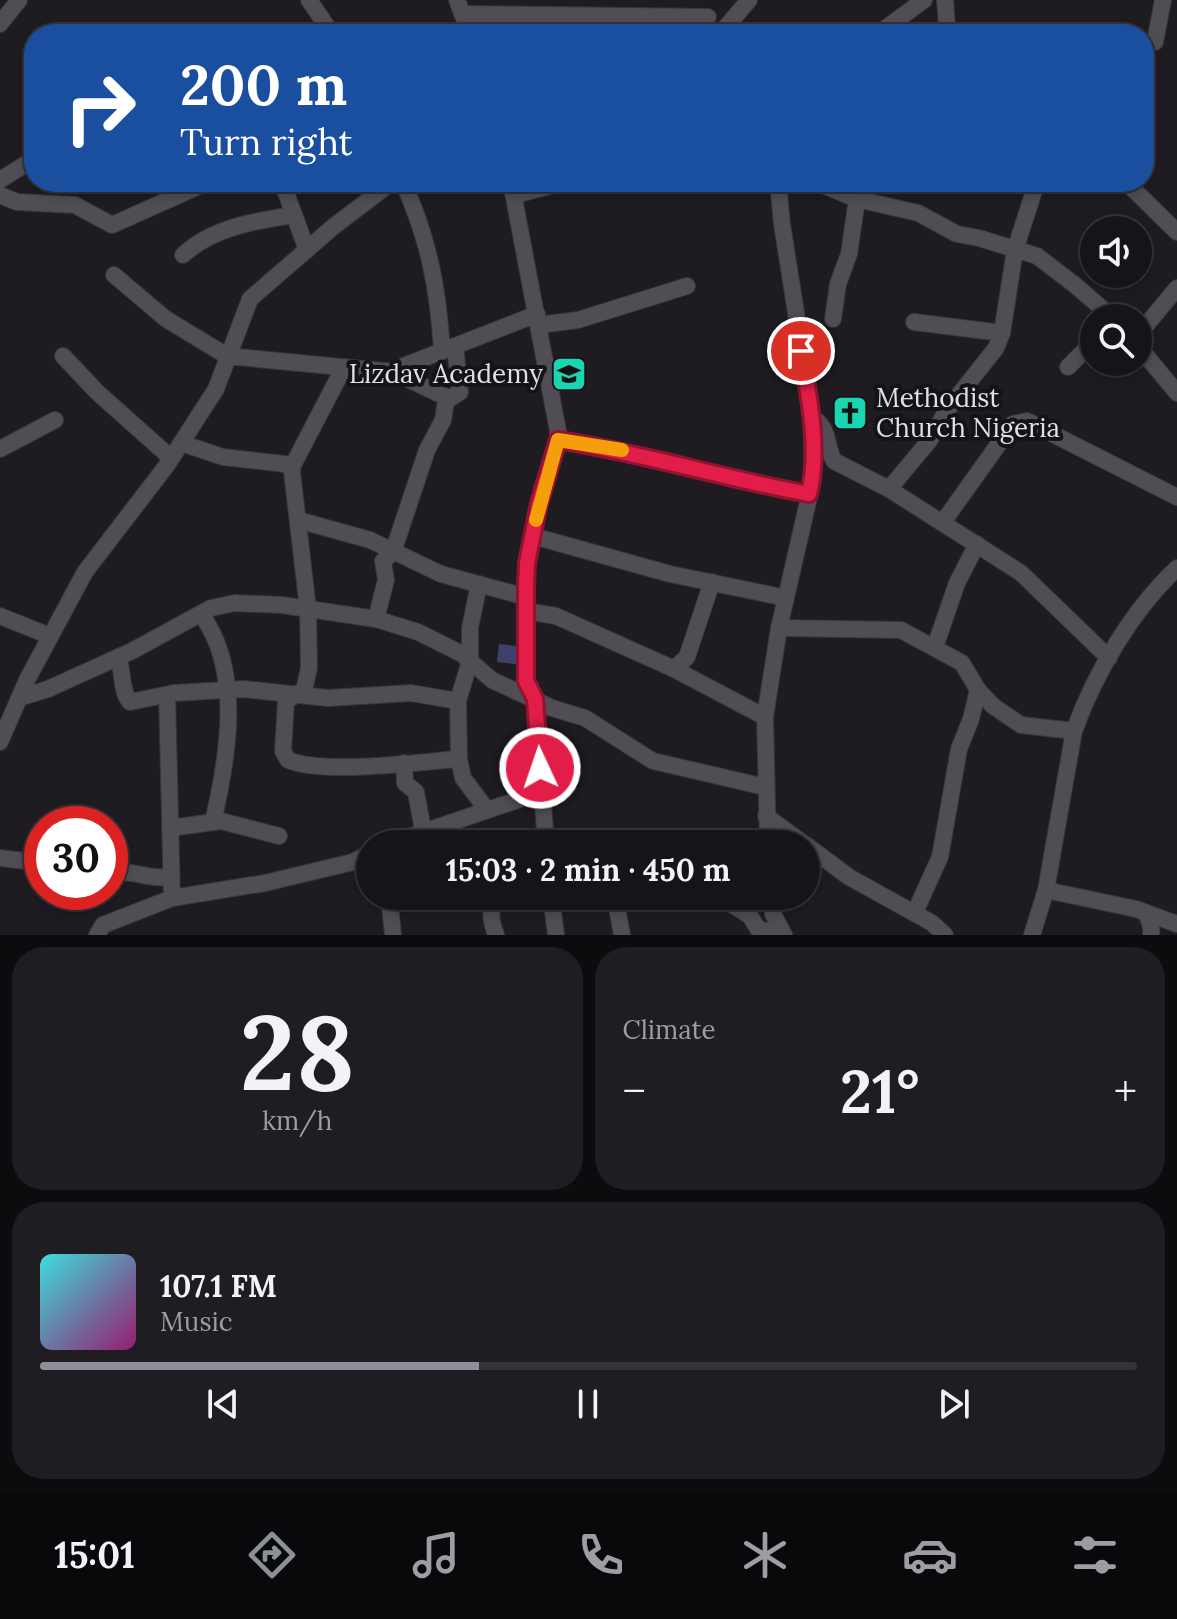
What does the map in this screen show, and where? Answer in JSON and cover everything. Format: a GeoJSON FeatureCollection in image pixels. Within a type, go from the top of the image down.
{"type":"FeatureCollection","features":[{"type":"Feature","properties":{"kind":"street"},"geometry":{"type":"LineString","coordinates":[[0,24],[19,0]]}},
{"type":"Feature","properties":{"kind":"street"},"geometry":{"type":"LineString","coordinates":[[309,0],[325,24]]}},
{"type":"Feature","properties":{"kind":"street"},"geometry":{"type":"LineString","coordinates":[[700,0],[712,24]]}},
{"type":"Feature","properties":{"kind":"street"},"geometry":{"type":"LineString","coordinates":[[726,24],[749,0]]}},
{"type":"Feature","properties":{"kind":"street"},"geometry":{"type":"LineString","coordinates":[[892,24],[924,0]]}},
{"type":"Feature","properties":{"kind":"street"},"geometry":{"type":"LineString","coordinates":[[945,0],[947,24]]}},
{"type":"Feature","properties":{"kind":"street"},"geometry":{"type":"LineString","coordinates":[[1155,42],[1163,0]]}},
{"type":"Feature","properties":{"kind":"street"},"geometry":{"type":"LineString","coordinates":[[460,7],[708,17]]}},
{"type":"Feature","properties":{"kind":"street"},"geometry":{"type":"LineString","coordinates":[[0,180],[24,165]]}},
{"type":"Feature","properties":{"kind":"street"},"geometry":{"type":"LineString","coordinates":[[0,195],[17,202],[75,205],[112,225],[186,192]]}},
{"type":"Feature","properties":{"kind":"street"},"geometry":{"type":"LineString","coordinates":[[286,192],[307,250]]}},
{"type":"Feature","properties":{"kind":"street"},"geometry":{"type":"LineString","coordinates":[[0,742],[50,636],[85,572],[171,458],[216,389],[250,299],[380,192]]}},
{"type":"Feature","properties":{"kind":"street"},"geometry":{"type":"LineString","coordinates":[[114,275],[166,319],[227,356],[391,371],[448,398],[458,394],[461,388],[448,348],[422,224],[408,192]]}},
{"type":"Feature","properties":{"kind":"street"},"geometry":{"type":"LineString","coordinates":[[514,192],[558,440],[527,563],[526,681],[535,699],[545,830]]}},
{"type":"Feature","properties":{"kind":"street"},"geometry":{"type":"LineString","coordinates":[[767,830],[765,717],[779,628],[811,487],[811,417],[779,192]]}},
{"type":"Feature","properties":{"kind":"street"},"geometry":{"type":"LineString","coordinates":[[847,192],[857,199],[918,213],[957,234],[1037,256],[1097,304]]}},
{"type":"Feature","properties":{"kind":"street"},"geometry":{"type":"LineString","coordinates":[[889,489],[984,366],[1002,333],[1015,250],[1034,192]]}},
{"type":"Feature","properties":{"kind":"street"},"geometry":{"type":"LineString","coordinates":[[1136,192],[1177,232]]}},
{"type":"Feature","properties":{"kind":"street"},"geometry":{"type":"LineString","coordinates":[[833,319],[838,284],[849,254],[857,199]]}},
{"type":"Feature","properties":{"kind":"street"},"geometry":{"type":"LineString","coordinates":[[183,255],[197,242],[239,226],[294,215]]}},
{"type":"Feature","properties":{"kind":"street"},"geometry":{"type":"LineString","coordinates":[[391,371],[448,348],[538,320],[578,320],[687,286]]}},
{"type":"Feature","properties":{"kind":"street"},"geometry":{"type":"LineString","coordinates":[[1152,318],[1177,288]]}},
{"type":"Feature","properties":{"kind":"street"},"geometry":{"type":"LineString","coordinates":[[914,322],[1002,333]]}},
{"type":"Feature","properties":{"kind":"street"},"geometry":{"type":"LineString","coordinates":[[1068,367],[1080,355]]}},
{"type":"Feature","properties":{"kind":"street"},"geometry":{"type":"LineString","coordinates":[[63,356],[97,392],[171,458]]}},
{"type":"Feature","properties":{"kind":"street"},"geometry":{"type":"LineString","coordinates":[[1152,363],[1177,393]]}},
{"type":"Feature","properties":{"kind":"street"},"geometry":{"type":"LineString","coordinates":[[344,367],[293,465],[308,609],[309,668],[304,690],[286,701],[283,751],[288,760],[301,765],[459,759]]}},
{"type":"Feature","properties":{"kind":"street"},"geometry":{"type":"LineString","coordinates":[[376,619],[385,592],[383,561],[393,552],[427,450],[443,420],[448,398]]}},
{"type":"Feature","properties":{"kind":"street"},"geometry":{"type":"LineString","coordinates":[[811,417],[820,422],[826,431],[829,452],[834,461],[889,489],[1021,573],[1109,658]]}},
{"type":"Feature","properties":{"kind":"street"},"geometry":{"type":"LineString","coordinates":[[0,449],[55,420]]}},
{"type":"Feature","properties":{"kind":"street"},"geometry":{"type":"LineString","coordinates":[[943,522],[1013,424],[1019,421],[1027,421],[1177,497]]}},
{"type":"Feature","properties":{"kind":"street"},"geometry":{"type":"LineString","coordinates":[[558,440],[622,450],[749,483],[811,487]]}},
{"type":"Feature","properties":{"kind":"street"},"geometry":{"type":"LineString","coordinates":[[181,443],[223,457],[293,465]]}},
{"type":"Feature","properties":{"kind":"street"},"geometry":{"type":"LineString","coordinates":[[811,487],[834,461]]}},
{"type":"Feature","properties":{"kind":"street"},"geometry":{"type":"LineString","coordinates":[[298,520],[370,540],[441,574],[479,584],[556,616],[674,669],[765,717]]}},
{"type":"Feature","properties":{"kind":"street"},"geometry":{"type":"LineString","coordinates":[[533,536],[670,574],[786,598]]}},
{"type":"Feature","properties":{"kind":"street"},"geometry":{"type":"LineString","coordinates":[[935,647],[957,583],[977,544]]}},
{"type":"Feature","properties":{"kind":"street"},"geometry":{"type":"LineString","coordinates":[[1032,935],[1046,890],[1074,731],[1109,658],[1140,611],[1177,568]]}},
{"type":"Feature","properties":{"kind":"street"},"geometry":{"type":"LineString","coordinates":[[674,669],[687,657],[712,582]]}},
{"type":"Feature","properties":{"kind":"street"},"geometry":{"type":"LineString","coordinates":[[479,584],[470,628],[470,661],[458,701],[459,759],[463,778],[487,810]]}},
{"type":"Feature","properties":{"kind":"street"},"geometry":{"type":"LineString","coordinates":[[19,698],[48,689],[118,657],[211,608],[235,603],[308,609],[376,619],[418,632],[449,646],[492,680],[585,718],[653,761],[765,787]]}},
{"type":"Feature","properties":{"kind":"street"},"geometry":{"type":"LineString","coordinates":[[201,614],[215,637],[228,691],[226,761],[213,822]]}},
{"type":"Feature","properties":{"kind":"street"},"geometry":{"type":"LineString","coordinates":[[0,616],[50,636]]}},
{"type":"Feature","properties":{"kind":"street"},"geometry":{"type":"LineString","coordinates":[[779,628],[901,630],[962,663],[978,690],[993,706],[1021,725],[1074,731]]}},
{"type":"Feature","properties":{"kind":"street"},"geometry":{"type":"LineString","coordinates":[[118,657],[123,669],[123,689],[127,700],[138,702],[167,695],[243,689],[328,698],[411,693],[458,701]]}},
{"type":"Feature","properties":{"kind":"street"},"geometry":{"type":"LineString","coordinates":[[915,912],[940,857],[959,749],[978,690]]}},
{"type":"Feature","properties":{"kind":"street"},"geometry":{"type":"LineString","coordinates":[[167,695],[172,898]]}},
{"type":"Feature","properties":{"kind":"street"},"geometry":{"type":"LineString","coordinates":[[404,763],[405,783],[416,792],[423,830],[541,792]]}},
{"type":"Feature","properties":{"kind":"street"},"geometry":{"type":"LineString","coordinates":[[766,816],[785,830]]}},
{"type":"Feature","properties":{"kind":"street"},"geometry":{"type":"LineString","coordinates":[[170,828],[213,822],[235,823],[279,836]]}},
{"type":"Feature","properties":{"kind":"street"},"geometry":{"type":"LineString","coordinates":[[820,856],[849,877],[915,912],[945,935]]}},
{"type":"Feature","properties":{"kind":"street"},"geometry":{"type":"LineString","coordinates":[[0,858],[24,861]]}},
{"type":"Feature","properties":{"kind":"street"},"geometry":{"type":"LineString","coordinates":[[97,935],[103,925],[172,898],[265,883],[356,860]]}},
{"type":"Feature","properties":{"kind":"street"},"geometry":{"type":"LineString","coordinates":[[128,871],[148,878],[171,877]]}},
{"type":"Feature","properties":{"kind":"street"},"geometry":{"type":"LineString","coordinates":[[1046,890],[1177,924]]}},
{"type":"Feature","properties":{"kind":"street"},"geometry":{"type":"LineString","coordinates":[[390,910],[393,935]]}},
{"type":"Feature","properties":{"kind":"street"},"geometry":{"type":"LineString","coordinates":[[492,910],[496,935]]}},
{"type":"Feature","properties":{"kind":"street"},"geometry":{"type":"LineString","coordinates":[[553,910],[556,935]]}},
{"type":"Feature","properties":{"kind":"street"},"geometry":{"type":"LineString","coordinates":[[618,910],[622,935]]}},
{"type":"Feature","properties":{"kind":"street"},"geometry":{"type":"LineString","coordinates":[[741,910],[756,917],[765,910]]}},
{"type":"Feature","properties":{"kind":"street"},"geometry":{"type":"LineString","coordinates":[[773,910],[784,935]]}},
{"type":"Feature","properties":{"kind":"street"},"geometry":{"type":"LineString","coordinates":[[1147,914],[1151,935]]}},
{"type":"Feature","properties":{"kind":"street"},"geometry":{"type":"LineString","coordinates":[[750,916],[758,929],[784,935]]}},
{"type":"Feature","properties":{"kind":"building"},"geometry":{"type":"Polygon","coordinates":[[[499,644],[526,647],[524,665],[497,662],[499,644]]]}},
{"type":"Feature","properties":{"kind":"slow traffic"},"geometry":{"type":"LineString","coordinates":[[536,520],[558,440],[622,450]]}},
{"type":"Feature","properties":{"kind":"place","name":"Lizdav Academy"},"geometry":{"type":"Point","coordinates":[569,374]}},
{"type":"Feature","properties":{"kind":"place","name":"Methodist Church Nigeria"},"geometry":{"type":"Point","coordinates":[850,413]}},
{"type":"Feature","properties":{"kind":"route"},"geometry":{"type":"LineString","coordinates":[[540,768],[535,699],[526,681],[527,563],[539,503],[558,440],[622,450],[749,483],[809,494],[813,480],[811,408],[801,351]]}}]}
